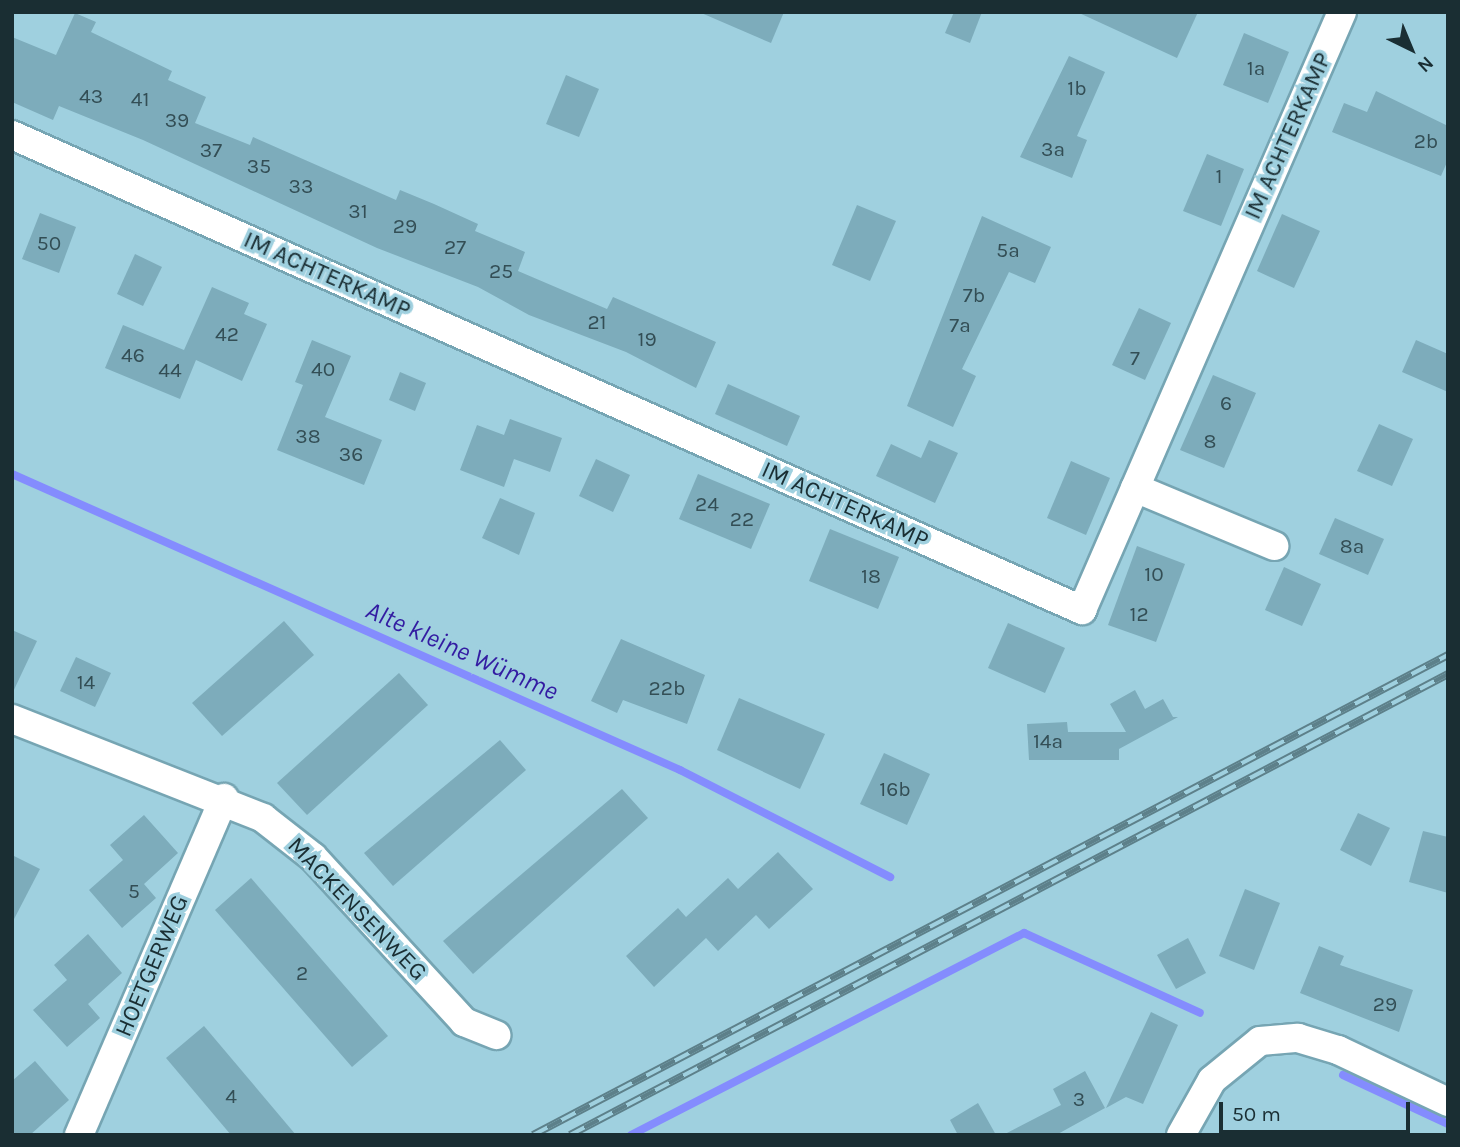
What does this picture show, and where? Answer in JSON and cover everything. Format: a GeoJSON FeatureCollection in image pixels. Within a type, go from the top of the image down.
{"type":"FeatureCollection","features":[{"type":"Feature","properties":{"kind":"street","name":"IM ACHTERKAMP"},"geometry":{"type":"LineString","coordinates":[[12,135],[1082,610],[1342,12]]}},
{"type":"Feature","properties":{"kind":"street"},"geometry":{"type":"LineString","coordinates":[[1135,488],[1274,546]]}},
{"type":"Feature","properties":{"kind":"street","name":"MACKENSENWEG"},"geometry":{"type":"LineString","coordinates":[[12,719],[224,798],[263,818],[313,857],[464,1022],[496,1035]]}},
{"type":"Feature","properties":{"kind":"street","name":"HOETGERWEG"},"geometry":{"type":"LineString","coordinates":[[79,1135],[224,798]]}},
{"type":"Feature","properties":{"kind":"street"},"geometry":{"type":"LineString","coordinates":[[1181,1135],[1212,1080],[1260,1041],[1298,1038],[1338,1050],[1448,1102]]}},
{"type":"Feature","properties":{"kind":"building"},"geometry":{"type":"Polygon","coordinates":[[[699,12],[784,12],[771,43],[699,12]]]}},
{"type":"Feature","properties":{"kind":"building"},"geometry":{"type":"Polygon","coordinates":[[[954,12],[982,12],[970,43],[945,33],[954,12]]]}},
{"type":"Feature","properties":{"kind":"building"},"geometry":{"type":"Polygon","coordinates":[[[1077,12],[1198,12],[1177,58],[1077,12]]]}},
{"type":"Feature","properties":{"kind":"building"},"geometry":{"type":"Polygon","coordinates":[[[75,13],[96,22],[91,32],[172,71],[168,80],[206,97],[195,123],[250,145],[253,137],[396,200],[400,190],[434,204],[478,224],[475,231],[525,252],[518,271],[607,309],[613,297],[716,342],[696,388],[626,352],[529,315],[478,287],[377,248],[143,140],[59,106],[53,120],[12,102],[12,37],[56,55],[75,13]]]}},
{"type":"Feature","properties":{"kind":"building"},"geometry":{"type":"Polygon","coordinates":[[[1244,33],[1289,52],[1268,103],[1223,85],[1244,33]]]}},
{"type":"Feature","properties":{"kind":"building"},"geometry":{"type":"Polygon","coordinates":[[[1069,56],[1105,72],[1077,136],[1087,140],[1072,178],[1020,157],[1069,56]]]}},
{"type":"Feature","properties":{"kind":"building"},"geometry":{"type":"Polygon","coordinates":[[[566,75],[599,89],[579,137],[546,124],[566,75]]]}},
{"type":"Feature","properties":{"kind":"building"},"geometry":{"type":"Polygon","coordinates":[[[1376,91],[1448,126],[1448,160],[1441,176],[1332,132],[1344,103],[1367,112],[1376,91]]]}},
{"type":"Feature","properties":{"kind":"building"},"geometry":{"type":"Polygon","coordinates":[[[1207,154],[1244,169],[1221,226],[1183,211],[1207,154]]]}},
{"type":"Feature","properties":{"kind":"building"},"geometry":{"type":"Polygon","coordinates":[[[857,205],[896,221],[870,281],[832,265],[857,205]]]}},
{"type":"Feature","properties":{"kind":"building"},"geometry":{"type":"Polygon","coordinates":[[[40,213],[76,227],[59,273],[22,259],[40,213]]]}},
{"type":"Feature","properties":{"kind":"building"},"geometry":{"type":"Polygon","coordinates":[[[1282,214],[1320,231],[1294,288],[1257,271],[1282,214]]]}},
{"type":"Feature","properties":{"kind":"building"},"geometry":{"type":"Polygon","coordinates":[[[982,216],[1051,247],[1035,283],[1009,272],[962,369],[976,376],[953,427],[907,406],[982,216]]]}},
{"type":"Feature","properties":{"kind":"building"},"geometry":{"type":"Polygon","coordinates":[[[135,254],[162,267],[143,306],[117,294],[135,254]]]}},
{"type":"Feature","properties":{"kind":"building"},"geometry":{"type":"Polygon","coordinates":[[[212,287],[249,303],[244,314],[267,324],[242,381],[196,360],[180,399],[105,368],[123,325],[184,350],[212,287]]]}},
{"type":"Feature","properties":{"kind":"building"},"geometry":{"type":"Polygon","coordinates":[[[1139,308],[1171,323],[1145,380],[1112,365],[1139,308]]]}},
{"type":"Feature","properties":{"kind":"building"},"geometry":{"type":"Polygon","coordinates":[[[312,340],[351,356],[325,417],[382,440],[364,485],[277,450],[303,385],[295,382],[312,340]]]}},
{"type":"Feature","properties":{"kind":"building"},"geometry":{"type":"Polygon","coordinates":[[[1416,340],[1448,354],[1448,392],[1402,372],[1416,340]]]}},
{"type":"Feature","properties":{"kind":"building"},"geometry":{"type":"Polygon","coordinates":[[[400,372],[426,383],[415,411],[389,400],[400,372]]]}},
{"type":"Feature","properties":{"kind":"building"},"geometry":{"type":"Polygon","coordinates":[[[1213,375],[1256,393],[1224,468],[1180,450],[1213,375]]]}},
{"type":"Feature","properties":{"kind":"building"},"geometry":{"type":"Polygon","coordinates":[[[728,384],[800,416],[787,446],[715,414],[728,384]]]}},
{"type":"Feature","properties":{"kind":"building"},"geometry":{"type":"Polygon","coordinates":[[[510,419],[562,438],[550,472],[514,459],[504,487],[460,470],[477,425],[504,435],[510,419]]]}},
{"type":"Feature","properties":{"kind":"building"},"geometry":{"type":"Polygon","coordinates":[[[1379,424],[1413,439],[1392,486],[1357,471],[1379,424]]]}},
{"type":"Feature","properties":{"kind":"building"},"geometry":{"type":"Polygon","coordinates":[[[929,440],[958,453],[935,503],[876,476],[891,444],[921,458],[929,440]]]}},
{"type":"Feature","properties":{"kind":"building"},"geometry":{"type":"Polygon","coordinates":[[[596,459],[630,475],[613,512],[579,496],[596,459]]]}},
{"type":"Feature","properties":{"kind":"building"},"geometry":{"type":"Polygon","coordinates":[[[1071,461],[1110,478],[1086,535],[1047,518],[1071,461]]]}},
{"type":"Feature","properties":{"kind":"building"},"geometry":{"type":"Polygon","coordinates":[[[698,474],[770,504],[751,549],[679,519],[698,474]]]}},
{"type":"Feature","properties":{"kind":"building"},"geometry":{"type":"Polygon","coordinates":[[[500,498],[535,513],[519,555],[482,538],[500,498]]]}},
{"type":"Feature","properties":{"kind":"building"},"geometry":{"type":"Polygon","coordinates":[[[1335,518],[1384,539],[1368,575],[1319,554],[1335,518]]]}},
{"type":"Feature","properties":{"kind":"building"},"geometry":{"type":"Polygon","coordinates":[[[830,529],[899,557],[878,609],[809,581],[830,529]]]}},
{"type":"Feature","properties":{"kind":"building"},"geometry":{"type":"Polygon","coordinates":[[[1137,546],[1185,564],[1156,642],[1108,625],[1137,546]]]}},
{"type":"Feature","properties":{"kind":"building"},"geometry":{"type":"Polygon","coordinates":[[[1284,567],[1321,584],[1302,626],[1265,610],[1284,567]]]}},
{"type":"Feature","properties":{"kind":"building"},"geometry":{"type":"Polygon","coordinates":[[[284,621],[314,655],[222,736],[192,703],[284,621]]]}},
{"type":"Feature","properties":{"kind":"building"},"geometry":{"type":"Polygon","coordinates":[[[1008,623],[1065,648],[1045,693],[988,668],[1008,623]]]}},
{"type":"Feature","properties":{"kind":"building"},"geometry":{"type":"Polygon","coordinates":[[[12,630],[37,641],[12,694],[12,630]]]}},
{"type":"Feature","properties":{"kind":"building"},"geometry":{"type":"Polygon","coordinates":[[[621,639],[705,675],[687,724],[623,700],[617,713],[591,701],[621,639]]]}},
{"type":"Feature","properties":{"kind":"building"},"geometry":{"type":"Polygon","coordinates":[[[76,657],[111,673],[95,707],[60,691],[76,657]]]}},
{"type":"Feature","properties":{"kind":"building"},"geometry":{"type":"Polygon","coordinates":[[[399,673],[428,705],[307,815],[277,783],[399,673]]]}},
{"type":"Feature","properties":{"kind":"building"},"geometry":{"type":"Polygon","coordinates":[[[1135,690],[1145,709],[1163,699],[1173,717],[1178,717],[1119,749],[1119,760],[1029,760],[1027,724],[1067,722],[1068,732],[1126,732],[1110,704],[1135,690]]]}},
{"type":"Feature","properties":{"kind":"building"},"geometry":{"type":"Polygon","coordinates":[[[739,698],[825,734],[800,789],[717,750],[739,698]]]}},
{"type":"Feature","properties":{"kind":"building"},"geometry":{"type":"Polygon","coordinates":[[[500,740],[526,770],[393,886],[364,853],[500,740]]]}},
{"type":"Feature","properties":{"kind":"building"},"geometry":{"type":"Polygon","coordinates":[[[884,753],[930,774],[907,825],[860,804],[884,753]]]}},
{"type":"Feature","properties":{"kind":"building"},"geometry":{"type":"Polygon","coordinates":[[[622,789],[648,818],[473,974],[443,941],[622,789]]]}},
{"type":"Feature","properties":{"kind":"building"},"geometry":{"type":"Polygon","coordinates":[[[1358,813],[1390,828],[1371,866],[1340,850],[1358,813]]]}},
{"type":"Feature","properties":{"kind":"building"},"geometry":{"type":"Polygon","coordinates":[[[144,815],[178,853],[144,884],[156,898],[122,928],[89,890],[123,860],[110,845],[144,815]]]}},
{"type":"Feature","properties":{"kind":"building"},"geometry":{"type":"Polygon","coordinates":[[[1423,831],[1448,837],[1448,893],[1409,882],[1423,831]]]}},
{"type":"Feature","properties":{"kind":"building"},"geometry":{"type":"Polygon","coordinates":[[[778,852],[813,889],[769,929],[756,915],[718,951],[706,938],[654,987],[626,956],[678,908],[686,917],[728,878],[738,889],[778,852]]]}},
{"type":"Feature","properties":{"kind":"building"},"geometry":{"type":"Polygon","coordinates":[[[12,855],[40,869],[12,923],[12,855]]]}},
{"type":"Feature","properties":{"kind":"building"},"geometry":{"type":"Polygon","coordinates":[[[251,878],[388,1036],[352,1067],[215,910],[251,878]]]}},
{"type":"Feature","properties":{"kind":"building"},"geometry":{"type":"Polygon","coordinates":[[[1245,889],[1280,903],[1254,970],[1219,956],[1245,889]]]}},
{"type":"Feature","properties":{"kind":"building"},"geometry":{"type":"Polygon","coordinates":[[[88,934],[122,973],[88,1004],[100,1018],[67,1047],[33,1010],[67,980],[54,965],[88,934]]]}},
{"type":"Feature","properties":{"kind":"building"},"geometry":{"type":"Polygon","coordinates":[[[1188,938],[1206,973],[1176,989],[1157,955],[1188,938]]]}},
{"type":"Feature","properties":{"kind":"building"},"geometry":{"type":"Polygon","coordinates":[[[1319,946],[1344,956],[1340,965],[1413,990],[1399,1032],[1300,993],[1319,946]]]}},
{"type":"Feature","properties":{"kind":"building"},"geometry":{"type":"Polygon","coordinates":[[[1151,1012],[1178,1025],[1143,1104],[1126,1097],[1106,1108],[1151,1012]]]}},
{"type":"Feature","properties":{"kind":"building"},"geometry":{"type":"Polygon","coordinates":[[[204,1026],[296,1135],[231,1135],[166,1058],[204,1026]]]}},
{"type":"Feature","properties":{"kind":"building"},"geometry":{"type":"Polygon","coordinates":[[[35,1061],[69,1100],[30,1135],[12,1135],[12,1081],[35,1061]]]}},
{"type":"Feature","properties":{"kind":"building"},"geometry":{"type":"Polygon","coordinates":[[[1085,1071],[1105,1108],[1056,1135],[1003,1135],[1061,1105],[1053,1089],[1085,1071]]]}},
{"type":"Feature","properties":{"kind":"building"},"geometry":{"type":"Polygon","coordinates":[[[978,1103],[996,1135],[958,1135],[950,1120],[978,1103]]]}},
{"type":"Feature","properties":{"kind":"waterway","name":"Alte kleine Wümme"},"geometry":{"type":"LineString","coordinates":[[12,474],[680,770],[890,877]]}},
{"type":"Feature","properties":{"kind":"waterway"},"geometry":{"type":"LineString","coordinates":[[631,1135],[1024,933],[1200,1013]]}},
{"type":"Feature","properties":{"kind":"waterway","name":"Alte kleine Wümme"},"geometry":{"type":"LineString","coordinates":[[1343,1075],[1448,1124]]}},
{"type":"Feature","properties":{"kind":"railway"},"geometry":{"type":"LineString","coordinates":[[533,1135],[1448,655]]}},
{"type":"Feature","properties":{"kind":"railway"},"geometry":{"type":"LineString","coordinates":[[570,1135],[1448,674]]}}]}
